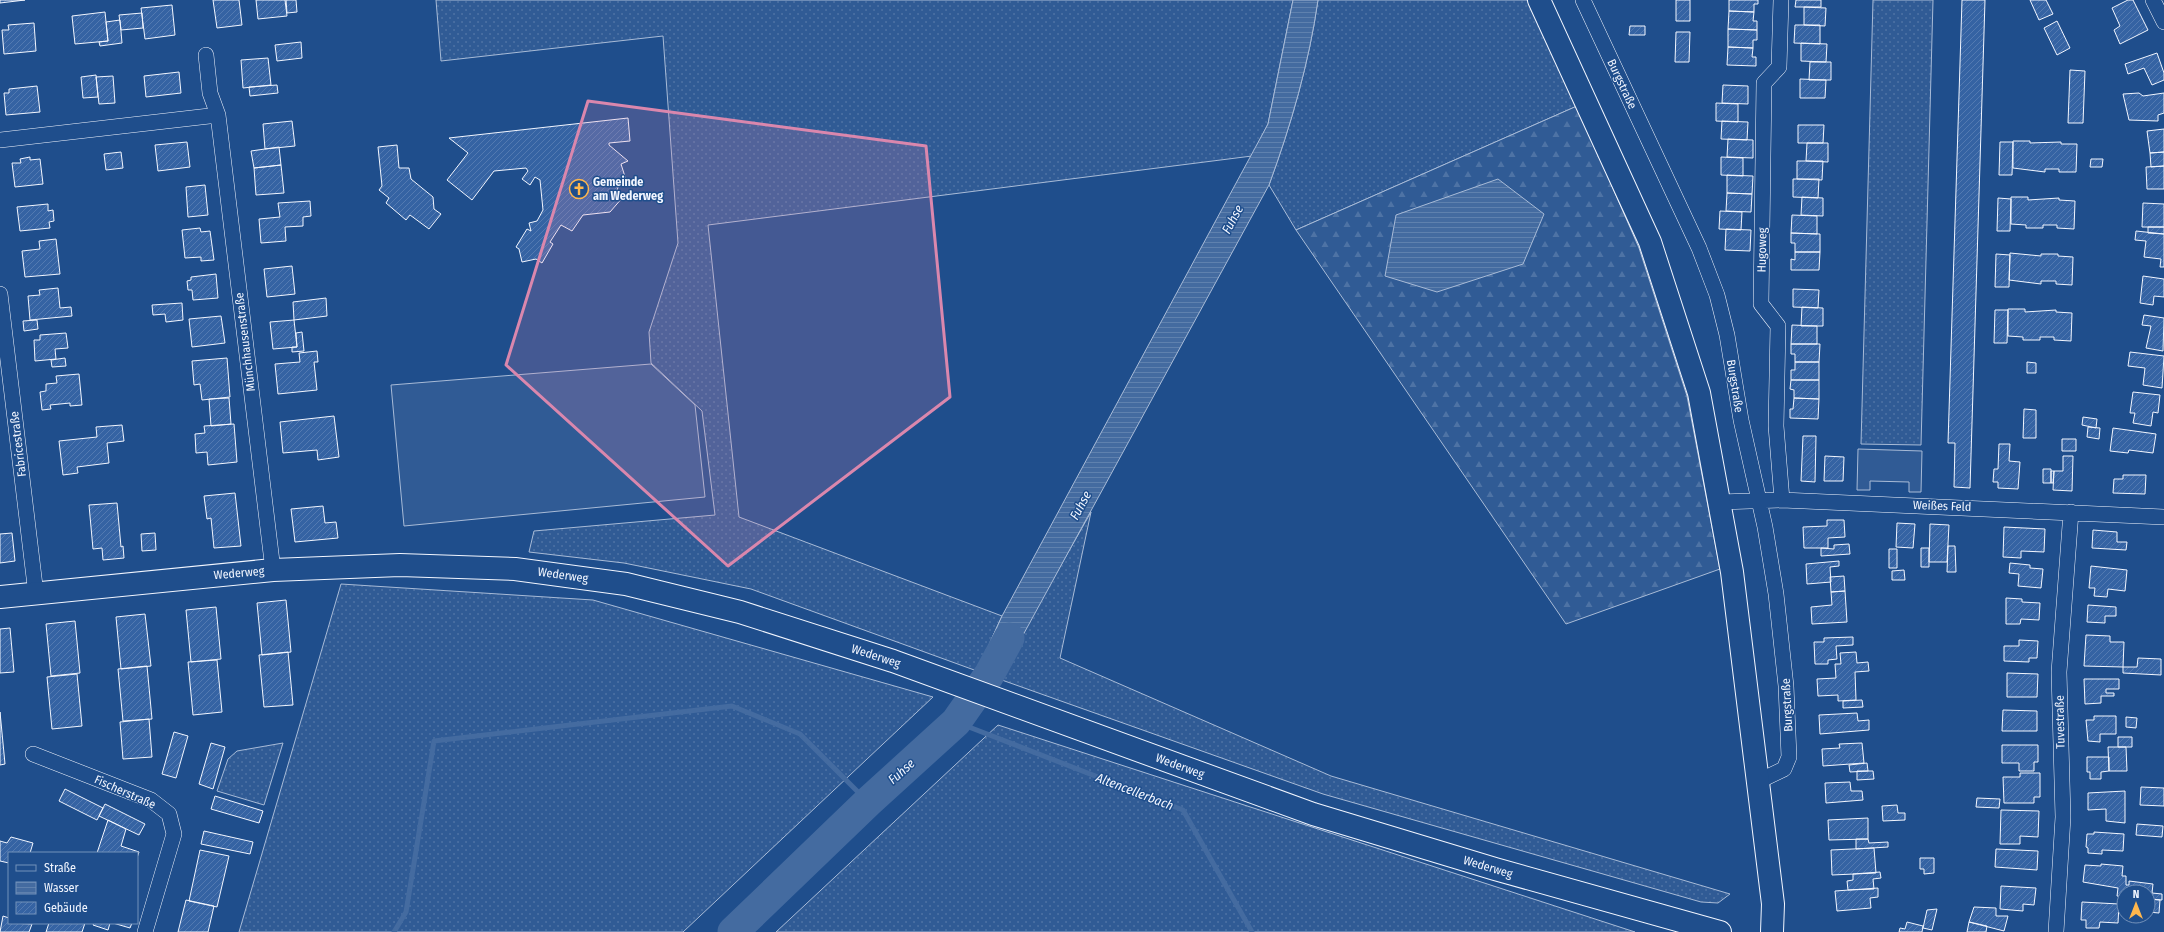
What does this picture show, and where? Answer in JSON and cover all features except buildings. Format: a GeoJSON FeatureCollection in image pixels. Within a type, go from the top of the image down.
{"type":"FeatureCollection","features":[{"type":"Feature","properties":{"kind":"main road"},"geometry":{"type":"LineString","coordinates":[[1539,0],[1650,242],[1699,393],[1732,572],[1773,904],[1772,932]]}},
{"type":"Feature","properties":{"kind":"main road","name":"Wederweg"},"geometry":{"type":"LineString","coordinates":[[0,597],[273,570],[341,566],[440,565],[515,569],[626,584],[740,612],[893,661],[1050,720],[1313,814],[1496,869],[1720,932]]}},
{"type":"Feature","properties":{"kind":"street","name":"Burgstraße"},"geometry":{"type":"LineString","coordinates":[[1583,0],[1699,248],[1717,295],[1726,335],[1741,420],[1759,501],[1776,594],[1786,686],[1789,757],[1784,769],[1758,781]]}},
{"type":"Feature","properties":{"kind":"street","name":"Hugoweg"},"geometry":{"type":"LineString","coordinates":[[1781,0],[1779,67],[1764,83],[1761,304],[1778,326],[1776,426],[1782,500]]}},
{"type":"Feature","properties":{"kind":"street"},"geometry":{"type":"LineString","coordinates":[[2153,0],[2164,22]]}},
{"type":"Feature","properties":{"kind":"street","name":"Münchhausenstraße"},"geometry":{"type":"LineString","coordinates":[[206,55],[210,93],[218,114],[273,570]]}},
{"type":"Feature","properties":{"kind":"street"},"geometry":{"type":"LineString","coordinates":[[0,140],[218,114]]}},
{"type":"Feature","properties":{"kind":"street","name":"Fabricestraße"},"geometry":{"type":"LineString","coordinates":[[0,294],[36,594]]}},
{"type":"Feature","properties":{"kind":"street","name":"Weißes Feld"},"geometry":{"type":"LineString","coordinates":[[1720,502],[1782,500],[2164,517]]}},
{"type":"Feature","properties":{"kind":"street","name":"Tuvestraße"},"geometry":{"type":"LineString","coordinates":[[2056,932],[2062,817],[2059,672],[2071,512]]}},
{"type":"Feature","properties":{"kind":"street","name":"Fischerstraße"},"geometry":{"type":"LineString","coordinates":[[33,754],[151,800],[169,814],[174,834],[146,932]]}},
{"type":"Feature","properties":{"kind":"highlighted area"},"geometry":{"type":"Polygon","coordinates":[[[588,101],[926,146],[950,397],[728,566],[506,365],[588,101]]]}},
{"type":"Feature","properties":{"kind":"green space"},"geometry":{"type":"Polygon","coordinates":[[[436,0],[1293,0],[1268,124],[1252,156],[708,225],[739,517],[1002,616],[977,671],[751,589],[624,563],[529,552],[534,531],[715,515],[702,411],[651,363],[649,332],[678,243],[663,36],[441,61],[436,0]]]}},
{"type":"Feature","properties":{"kind":"green space"},"geometry":{"type":"Polygon","coordinates":[[[1318,0],[1527,0],[1577,106],[1296,230],[1269,185],[1285,140],[1298,94],[1310,47],[1318,0]]]}},
{"type":"Feature","properties":{"kind":"green space"},"geometry":{"type":"Polygon","coordinates":[[[1873,0],[1933,0],[1921,445],[1861,444],[1873,0]]]}},
{"type":"Feature","properties":{"kind":"green space"},"geometry":{"type":"Polygon","coordinates":[[[1577,106],[1639,248],[1687,396],[1720,569],[1566,624],[1296,230],[1577,106]]]}},
{"type":"Feature","properties":{"kind":"green space"},"geometry":{"type":"Polygon","coordinates":[[[1091,512],[1060,658],[1331,776],[1730,894],[1718,903],[1701,902],[1323,794],[999,679],[1028,623],[1091,512]]]}},
{"type":"Feature","properties":{"kind":"green space"},"geometry":{"type":"Polygon","coordinates":[[[341,584],[593,600],[933,697],[683,932],[239,932],[341,584]]]}},
{"type":"Feature","properties":{"kind":"green space"},"geometry":{"type":"Polygon","coordinates":[[[998,725],[1635,932],[776,932],[998,725]]]}},
{"type":"Feature","properties":{"kind":"green space"},"geometry":{"type":"Polygon","coordinates":[[[283,743],[264,805],[217,791],[228,759],[237,751],[283,743]]]}},
{"type":"Feature","properties":{"kind":"shaded area"},"geometry":{"type":"Polygon","coordinates":[[[651,364],[695,405],[705,497],[404,526],[391,385],[651,364]]]}},
{"type":"Feature","properties":{"kind":"shaded area"},"geometry":{"type":"Polygon","coordinates":[[[1858,449],[1922,451],[1921,492],[1909,492],[1909,482],[1870,481],[1870,490],[1857,490],[1858,449]]]}},
{"type":"Feature","properties":{"kind":"water"},"geometry":{"type":"Polygon","coordinates":[[[1293,0],[1318,0],[1310,47],[1298,94],[1285,140],[1269,185],[999,679],[977,671],[1002,616],[1268,124],[1293,0]]]}},
{"type":"Feature","properties":{"kind":"water"},"geometry":{"type":"Polygon","coordinates":[[[1498,179],[1544,214],[1523,264],[1437,292],[1385,276],[1396,215],[1498,179]]]}},
{"type":"Feature","properties":{"kind":"waterway","name":"Fuhse"},"geometry":{"type":"LineString","coordinates":[[733,932],[868,802],[956,722],[989,675],[1009,638]]}},
{"type":"Feature","properties":{"kind":"waterway"},"geometry":{"type":"LineString","coordinates":[[394,932],[406,912],[434,741],[732,706],[800,734],[868,802]]}},
{"type":"Feature","properties":{"kind":"waterway","name":"Altencellerbach"},"geometry":{"type":"LineString","coordinates":[[956,722],[1183,810],[1252,932]]}},
{"type":"Feature","properties":{"kind":"place","name":"Gemeinde am Wederweg"},"geometry":{"type":"Point","coordinates":[579,189]}}]}
